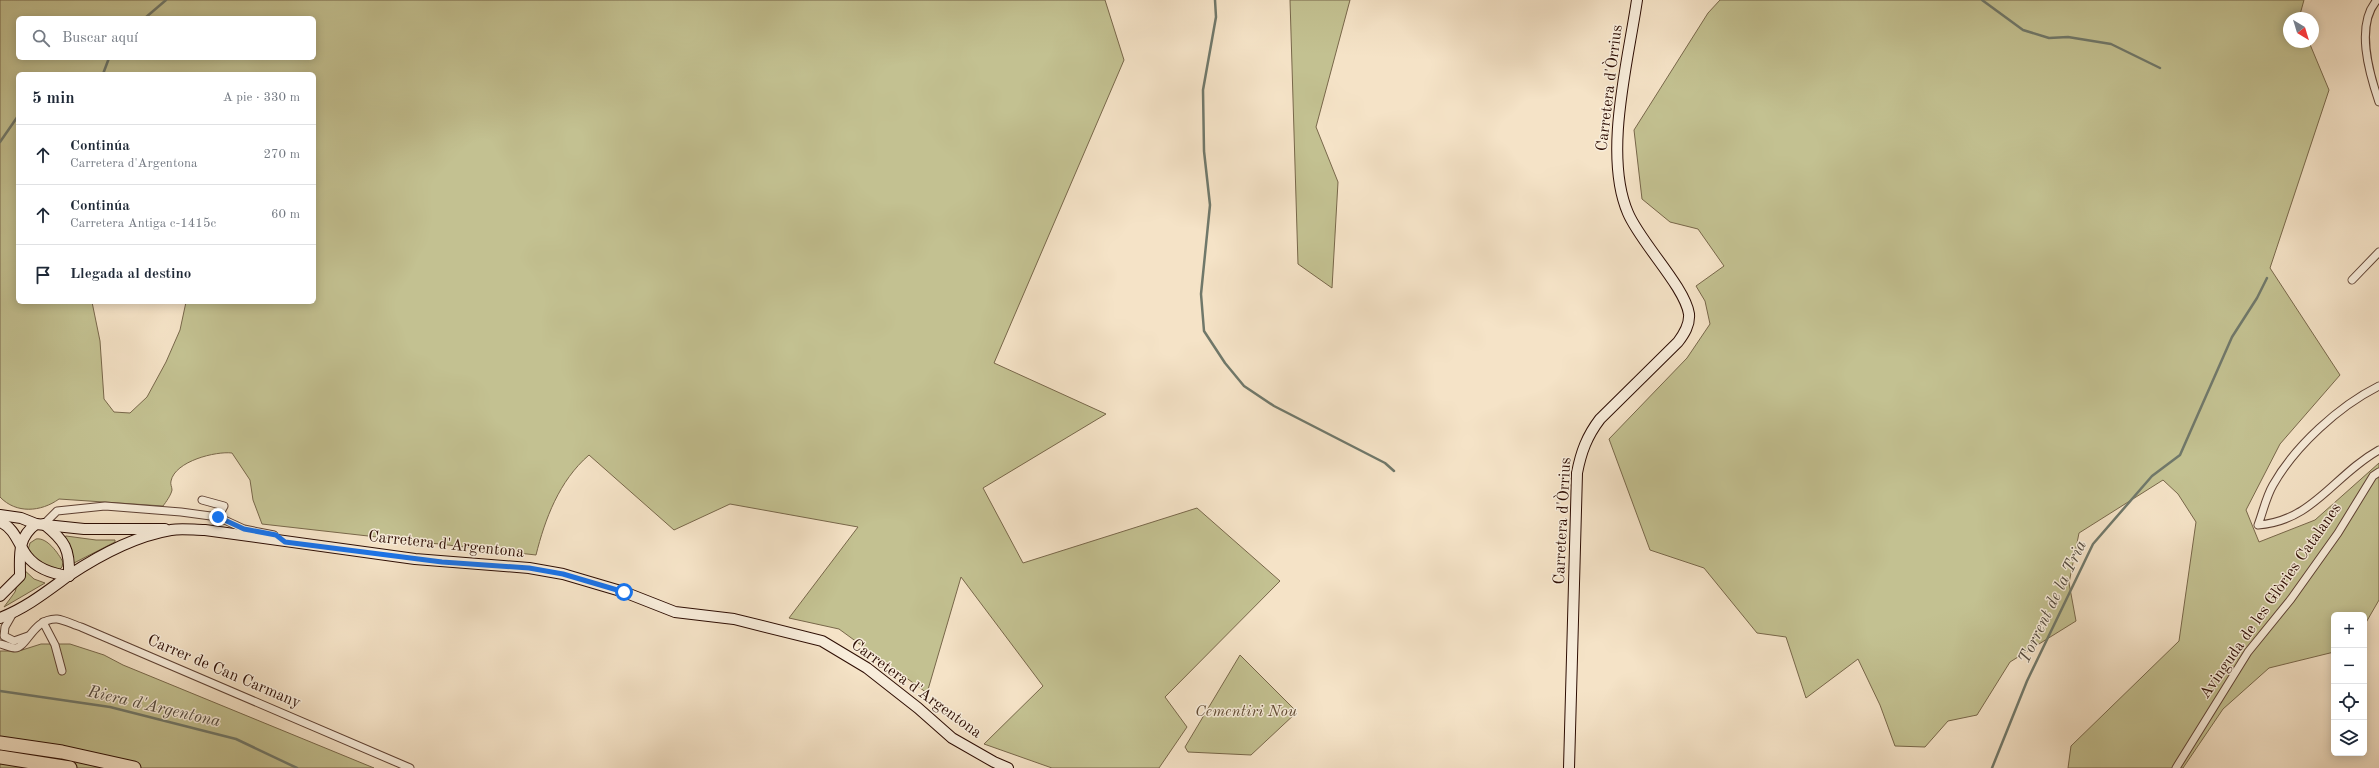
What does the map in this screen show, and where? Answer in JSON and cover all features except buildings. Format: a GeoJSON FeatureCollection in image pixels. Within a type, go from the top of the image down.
{"type":"FeatureCollection","features":[{"type":"Feature","properties":{"kind":"highway"},"geometry":{"type":"LineString","coordinates":[[0,743],[62,752],[134,768]]}},
{"type":"Feature","properties":{"kind":"highway"},"geometry":{"type":"LineString","coordinates":[[0,757],[70,768]]}},
{"type":"Feature","properties":{"kind":"street","name":"Carretera d'Òrrius"},"geometry":{"type":"LineString","coordinates":[[1569,768],[1577,473],[1580,456],[1590,432],[1600,419],[1678,342],[1684,333],[1689,316],[1680,295],[1627,212],[1618,182],[1616,156],[1619,122],[1636,0]]}},
{"type":"Feature","properties":{"kind":"street"},"geometry":{"type":"LineString","coordinates":[[2376,0],[2370,7],[2367,21],[2366,61],[2379,102]]}},
{"type":"Feature","properties":{"kind":"street"},"geometry":{"type":"LineString","coordinates":[[2352,280],[2379,252]]}},
{"type":"Feature","properties":{"kind":"street"},"geometry":{"type":"LineString","coordinates":[[2379,386],[2342,407],[2304,444],[2273,485],[2258,525],[2274,524],[2301,513],[2358,463],[2379,450]]}},
{"type":"Feature","properties":{"kind":"street","name":"Avinguda de les Glòries Catalanes"},"geometry":{"type":"LineString","coordinates":[[2176,768],[2248,652],[2291,599],[2338,533],[2373,476],[2379,472]]}},
{"type":"Feature","properties":{"kind":"street"},"geometry":{"type":"LineString","coordinates":[[202,500],[224,506],[218,517]]}},
{"type":"Feature","properties":{"kind":"street"},"geometry":{"type":"LineString","coordinates":[[0,596],[20,576],[21,546],[26,531],[40,524],[56,511],[104,506],[181,512],[218,517],[244,529],[276,535],[285,542]]}},
{"type":"Feature","properties":{"kind":"street"},"geometry":{"type":"LineString","coordinates":[[0,515],[21,518],[40,524],[84,529],[171,530]]}},
{"type":"Feature","properties":{"kind":"street"},"geometry":{"type":"LineString","coordinates":[[0,522],[15,534],[21,546],[35,564],[55,574],[69,576],[70,557],[65,545],[40,524]]}},
{"type":"Feature","properties":{"kind":"street","name":"Carretera d'Argentona"},"geometry":{"type":"LineString","coordinates":[[0,618],[13,613],[41,596],[69,576],[110,551],[171,530],[205,530],[442,562],[529,568],[556,573],[624,592],[675,612],[734,619],[822,641],[867,668],[918,708],[952,738],[994,762],[1008,768]]}},
{"type":"Feature","properties":{"kind":"street"},"geometry":{"type":"LineString","coordinates":[[13,613],[5,628],[4,636],[14,641],[28,636]]}},
{"type":"Feature","properties":{"kind":"street","name":"Carrer de Can Carmany"},"geometry":{"type":"LineString","coordinates":[[43,622],[57,619],[82,627],[410,768]]}},
{"type":"Feature","properties":{"kind":"street"},"geometry":{"type":"LineString","coordinates":[[0,644],[15,648],[22,646],[28,636],[43,622],[55,646],[62,671]]}},
{"type":"Feature","properties":{"kind":"green space"},"geometry":{"type":"Polygon","coordinates":[[[0,0],[1105,0],[1124,60],[994,363],[1106,414],[983,488],[1023,563],[1197,508],[1280,581],[1165,697],[1187,727],[1159,768],[1052,768],[984,744],[1043,686],[961,577],[927,693],[839,629],[789,618],[858,527],[730,504],[674,530],[589,455],[578,465],[561,489],[549,514],[536,555],[262,524],[253,500],[250,480],[232,453],[207,456],[188,463],[180,468],[174,474],[171,482],[172,490],[163,506],[59,499],[37,509],[21,509],[6,502],[0,497],[0,0]]]}},
{"type":"Feature","properties":{"kind":"green space"},"geometry":{"type":"Polygon","coordinates":[[[1290,0],[1350,0],[1316,127],[1338,182],[1332,288],[1298,264],[1290,0]]]}},
{"type":"Feature","properties":{"kind":"green space"},"geometry":{"type":"Polygon","coordinates":[[[1720,0],[2304,0],[2301,12],[2283,12],[2283,48],[2312,48],[2329,90],[2270,268],[2340,375],[2280,444],[2246,510],[2259,542],[2315,520],[2379,463],[2379,600],[2367,621],[2367,612],[2331,612],[2331,653],[2269,668],[2223,709],[2183,768],[2068,768],[2071,746],[2179,641],[2196,522],[2178,494],[2163,480],[2079,533],[2069,583],[2076,621],[2010,662],[1977,715],[1948,721],[1925,747],[1895,746],[1880,705],[1858,659],[1806,698],[1786,637],[1757,633],[1704,568],[1650,550],[1609,439],[1687,358],[1710,324],[1705,301],[1696,286],[1724,266],[1698,229],[1670,222],[1642,199],[1634,130],[1708,13],[1720,0]]]}},
{"type":"Feature","properties":{"kind":"green space"},"geometry":{"type":"Polygon","coordinates":[[[64,537],[96,540],[115,540],[115,542],[72,564],[64,537]]]}},
{"type":"Feature","properties":{"kind":"green space"},"geometry":{"type":"Polygon","coordinates":[[[36,539],[44,540],[52,546],[58,554],[63,562],[62,567],[58,571],[35,560],[28,550],[30,543],[36,539]]]}},
{"type":"Feature","properties":{"kind":"green space"},"geometry":{"type":"Polygon","coordinates":[[[22,568],[34,579],[45,583],[4,607],[15,592],[22,568]]]}},
{"type":"Feature","properties":{"kind":"green space"},"geometry":{"type":"Polygon","coordinates":[[[41,644],[70,644],[104,655],[123,665],[374,768],[0,768],[0,651],[19,651],[41,644]]]}},
{"type":"Feature","properties":{"kind":"green space","name":"Cementiri Nou"},"geometry":{"type":"Polygon","coordinates":[[[1240,655],[1297,712],[1251,755],[1188,752],[1185,747],[1240,655]]]}},
{"type":"Feature","properties":{"kind":"waterway"},"geometry":{"type":"LineString","coordinates":[[147,16],[166,0]]}},
{"type":"Feature","properties":{"kind":"waterway"},"geometry":{"type":"LineString","coordinates":[[1215,0],[1216,17],[1203,90],[1204,151],[1210,205],[1201,294],[1204,331],[1225,363],[1244,386],[1274,406],[1385,463],[1394,471]]}},
{"type":"Feature","properties":{"kind":"waterway"},"geometry":{"type":"LineString","coordinates":[[1982,0],[2023,30],[2049,38],[2068,37],[2111,44],[2160,68]]}},
{"type":"Feature","properties":{"kind":"waterway"},"geometry":{"type":"LineString","coordinates":[[104,72],[108,60]]}},
{"type":"Feature","properties":{"kind":"waterway"},"geometry":{"type":"LineString","coordinates":[[0,142],[16,119]]}},
{"type":"Feature","properties":{"kind":"waterway","name":"Torrent de la Tria"},"geometry":{"type":"LineString","coordinates":[[1992,768],[2027,681],[2093,544],[2152,476],[2180,455],[2232,337],[2257,298],[2267,278]]}},
{"type":"Feature","properties":{"kind":"waterway","name":"Riera d'Argentona"},"geometry":{"type":"LineString","coordinates":[[0,691],[110,707],[236,739],[297,768]]}},
{"type":"Feature","properties":{"kind":"route"},"geometry":{"type":"LineString","coordinates":[[218,517],[244,529],[276,535],[285,542],[442,562],[529,568],[563,574],[624,592]]}}]}
